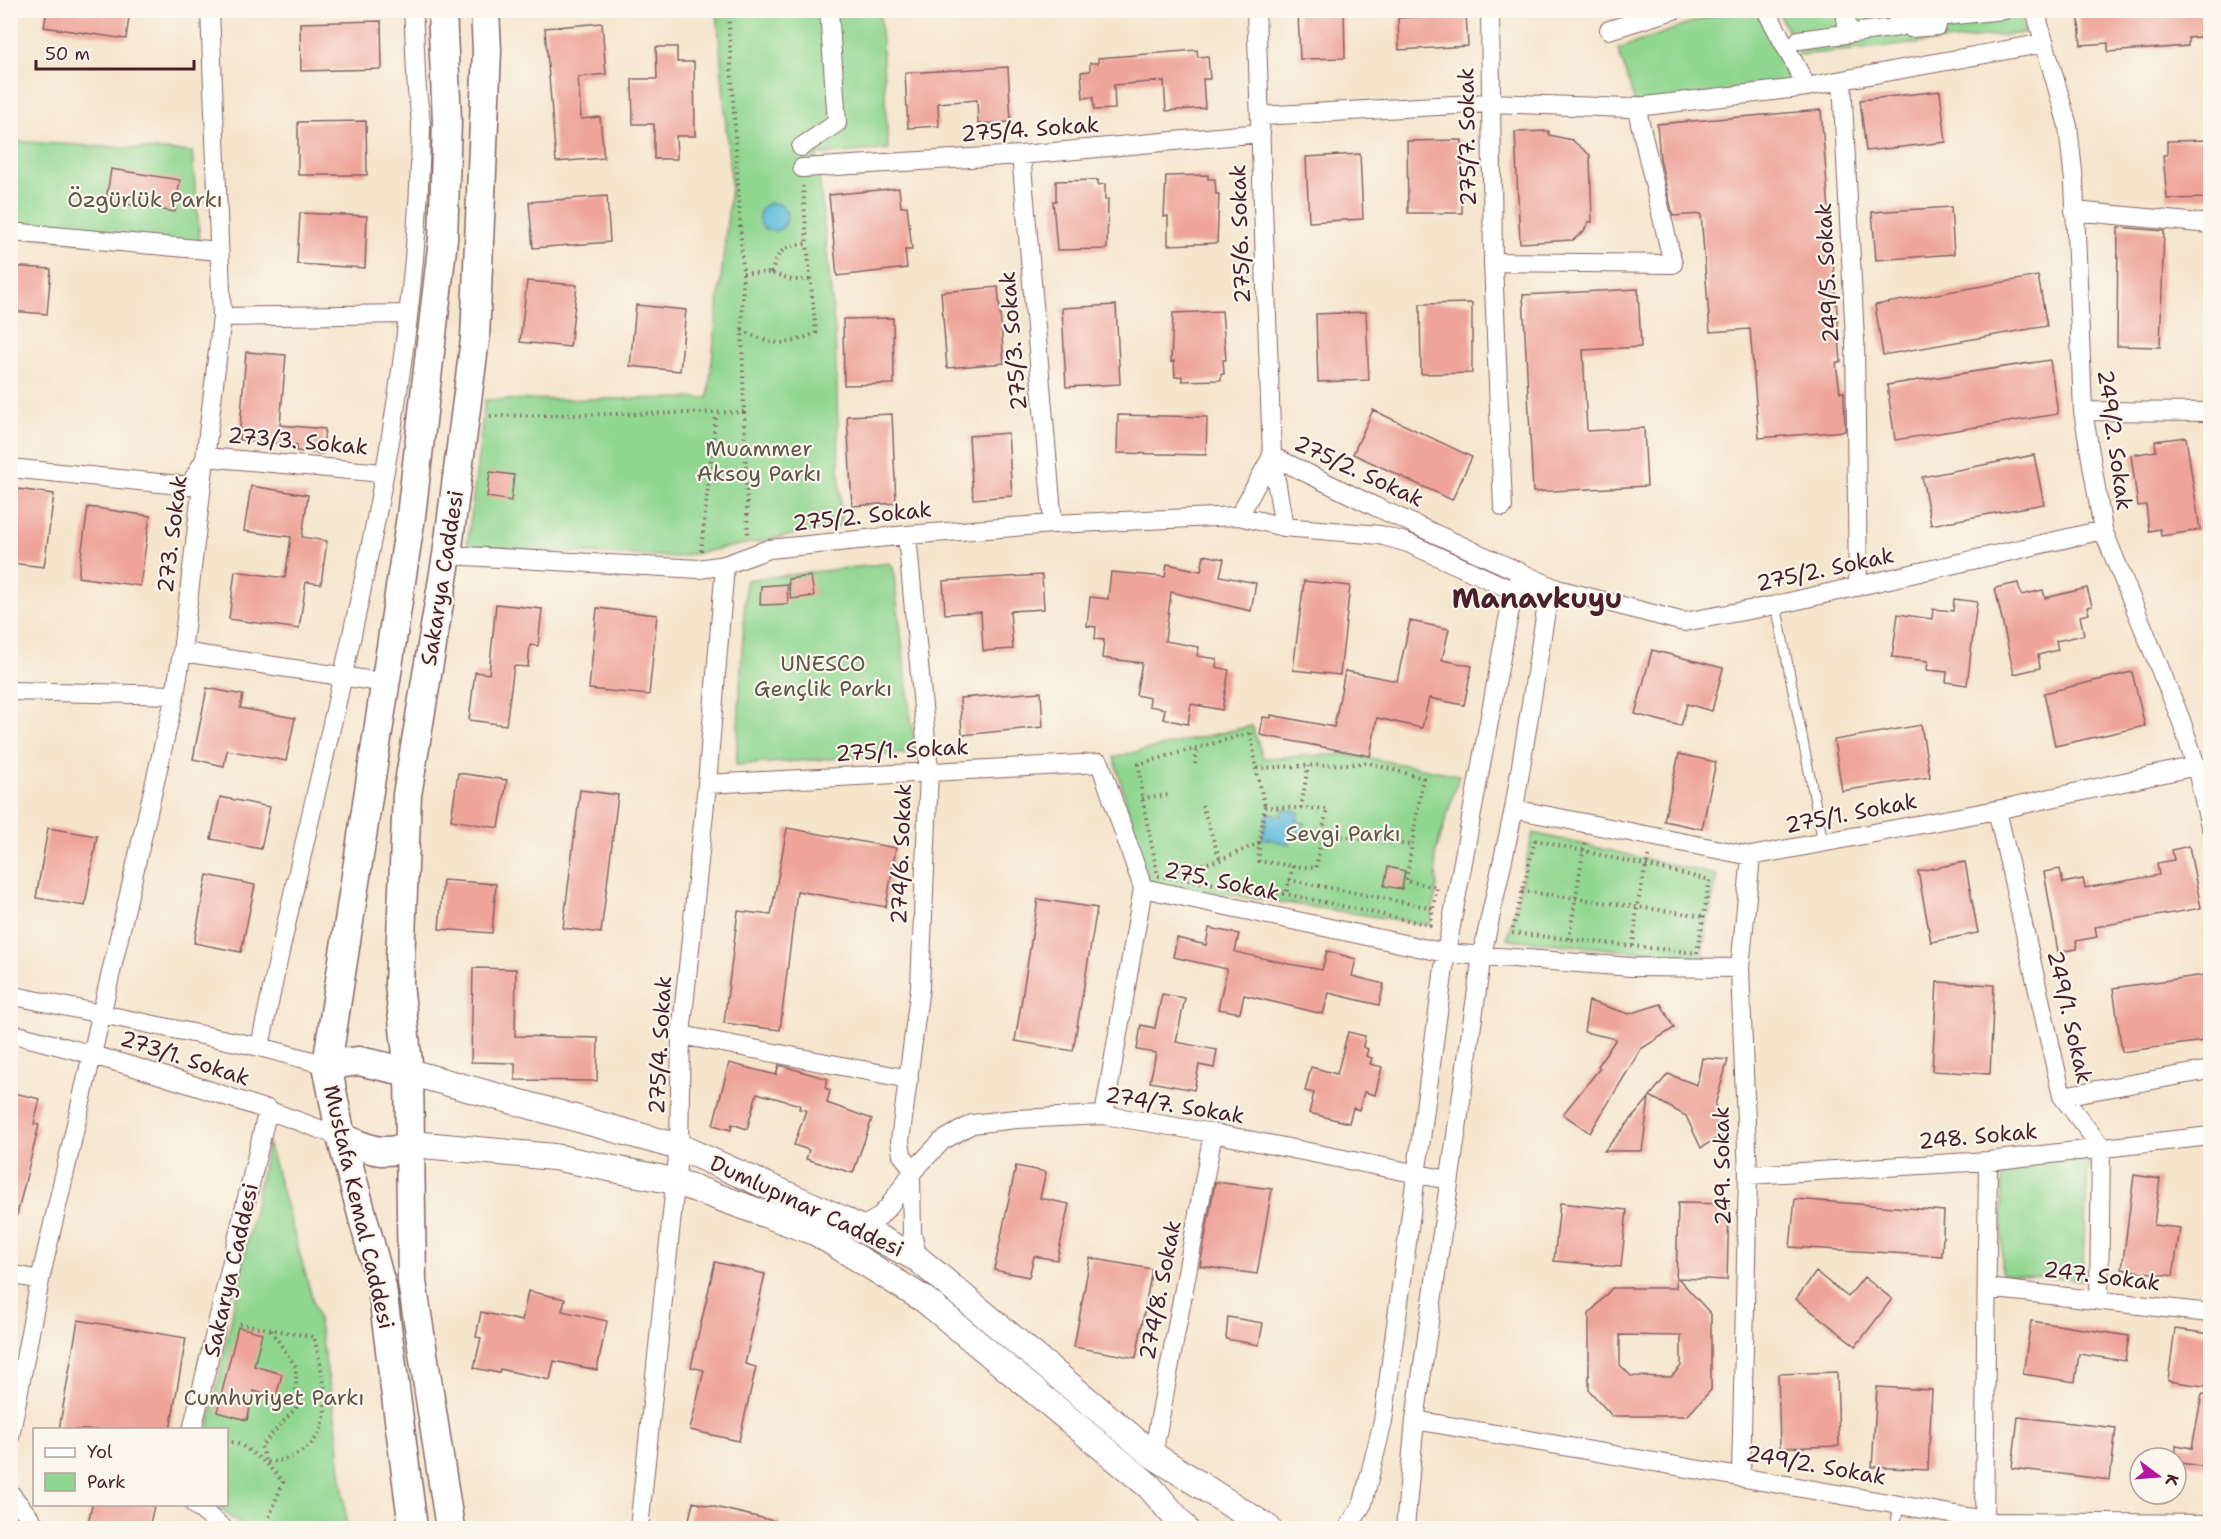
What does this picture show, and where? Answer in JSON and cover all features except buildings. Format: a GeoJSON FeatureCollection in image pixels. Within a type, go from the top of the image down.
{"type":"FeatureCollection","features":[{"type":"Feature","properties":{"kind":"main road","name":"Sakarya Caddesi"},"geometry":{"type":"LineString","coordinates":[[327,1065],[411,516],[443,239],[434,123],[442,10]]}},
{"type":"Feature","properties":{"kind":"main road","name":"Sakarya Caddesi"},"geometry":{"type":"LineString","coordinates":[[412,1144],[409,1072],[399,984],[407,795],[447,555],[475,339],[486,50],[485,10]]}},
{"type":"Feature","properties":{"kind":"main road"},"geometry":{"type":"LineString","coordinates":[[327,1065],[358,1061],[376,1062],[409,1072]]}},
{"type":"Feature","properties":{"kind":"main road","name":"Mustafa Kemal Caddesi"},"geometry":{"type":"LineString","coordinates":[[327,1065],[341,1137],[381,1288],[413,1528]]}},
{"type":"Feature","properties":{"kind":"main road","name":"Dumlupınar Caddesi"},"geometry":{"type":"LineString","coordinates":[[409,1072],[679,1147],[859,1228],[918,1258],[1153,1455],[1268,1528]]}},
{"type":"Feature","properties":{"kind":"main road"},"geometry":{"type":"LineString","coordinates":[[341,1137],[369,1150],[384,1153],[399,1151],[412,1144]]}},
{"type":"Feature","properties":{"kind":"main road","name":"Dumlupınar Caddesi"},"geometry":{"type":"LineString","coordinates":[[412,1144],[554,1158],[674,1180],[817,1233],[925,1300],[1149,1486],[1185,1528]]}},
{"type":"Feature","properties":{"kind":"main road","name":"Mustafa Kemal Caddesi"},"geometry":{"type":"LineString","coordinates":[[412,1144],[412,1282],[450,1528]]}},
{"type":"Feature","properties":{"kind":"street","name":"273. Sokak"},"geometry":{"type":"LineString","coordinates":[[10,1437],[19,1358],[40,1280],[93,1053],[100,1013],[175,695],[182,652],[222,318],[210,10]]}},
{"type":"Feature","properties":{"kind":"street"},"geometry":{"type":"LineString","coordinates":[[260,1047],[283,930],[342,677],[383,472],[416,229],[434,123],[413,10]]}},
{"type":"Feature","properties":{"kind":"street"},"geometry":{"type":"LineString","coordinates":[[801,147],[837,123],[829,10]]}},
{"type":"Feature","properties":{"kind":"street","name":"275/6. Sokak"},"geometry":{"type":"LineString","coordinates":[[1256,10],[1272,456]]}},
{"type":"Feature","properties":{"kind":"street","name":"275/7. Sokak"},"geometry":{"type":"LineString","coordinates":[[1490,10],[1492,262],[1503,507]]}},
{"type":"Feature","properties":{"kind":"street"},"geometry":{"type":"LineString","coordinates":[[1609,30],[1674,10]]}},
{"type":"Feature","properties":{"kind":"street"},"geometry":{"type":"LineString","coordinates":[[1766,10],[1807,87],[2045,43]]}},
{"type":"Feature","properties":{"kind":"street"},"geometry":{"type":"LineString","coordinates":[[1845,10],[1859,35]]}},
{"type":"Feature","properties":{"kind":"street"},"geometry":{"type":"LineString","coordinates":[[1799,40],[1859,35],[1899,27],[1917,19],[2004,10]]}},
{"type":"Feature","properties":{"kind":"street","name":"249/2. Sokak"},"geometry":{"type":"LineString","coordinates":[[2035,10],[2068,126],[2074,181],[2083,411],[2103,530],[2196,766],[2211,826]]}},
{"type":"Feature","properties":{"kind":"street","name":"249/5. Sokak"},"geometry":{"type":"LineString","coordinates":[[1842,80],[1855,340],[1858,587]]}},
{"type":"Feature","properties":{"kind":"street","name":"275/4. Sokak"},"geometry":{"type":"LineString","coordinates":[[802,168],[1021,155],[1261,125],[1490,103],[1636,106],[1807,87]]}},
{"type":"Feature","properties":{"kind":"street"},"geometry":{"type":"LineString","coordinates":[[1492,262],[1673,264],[1636,106]]}},
{"type":"Feature","properties":{"kind":"street","name":"275/3. Sokak"},"geometry":{"type":"LineString","coordinates":[[1021,155],[1053,524]]}},
{"type":"Feature","properties":{"kind":"street"},"geometry":{"type":"LineString","coordinates":[[2074,211],[2211,224]]}},
{"type":"Feature","properties":{"kind":"street"},"geometry":{"type":"LineString","coordinates":[[10,232],[219,251]]}},
{"type":"Feature","properties":{"kind":"street"},"geometry":{"type":"LineString","coordinates":[[222,318],[406,314]]}},
{"type":"Feature","properties":{"kind":"street"},"geometry":{"type":"LineString","coordinates":[[2083,411],[2211,412]]}},
{"type":"Feature","properties":{"kind":"street"},"geometry":{"type":"LineString","coordinates":[[1239,516],[1272,456]]}},
{"type":"Feature","properties":{"kind":"street","name":"275/2. Sokak"},"geometry":{"type":"LineString","coordinates":[[1272,456],[1376,507],[1557,589],[1684,622],[1858,587],[2103,530]]}},
{"type":"Feature","properties":{"kind":"street","name":"275/2. Sokak"},"geometry":{"type":"LineString","coordinates":[[1272,456],[1284,527]]}},
{"type":"Feature","properties":{"kind":"street","name":"273/3. Sokak"},"geometry":{"type":"LineString","coordinates":[[10,468],[189,486],[206,458],[383,472]]}},
{"type":"Feature","properties":{"kind":"street","name":"275/2. Sokak"},"geometry":{"type":"LineString","coordinates":[[447,555],[699,569],[725,565],[769,549],[907,535],[1053,524],[1239,516],[1284,527],[1380,535],[1408,543],[1514,591],[1557,589]]}},
{"type":"Feature","properties":{"kind":"street","name":"274/6. Sokak"},"geometry":{"type":"LineString","coordinates":[[907,535],[929,772],[920,987],[900,1141],[902,1155],[913,1174]]}},
{"type":"Feature","properties":{"kind":"street","name":"275/4. Sokak"},"geometry":{"type":"LineString","coordinates":[[639,1528],[679,1147],[681,1035],[707,784],[725,565]]}},
{"type":"Feature","properties":{"kind":"street"},"geometry":{"type":"LineString","coordinates":[[1348,1528],[1363,1503],[1383,1420],[1446,953],[1514,591],[1520,572]]}},
{"type":"Feature","properties":{"kind":"street"},"geometry":{"type":"LineString","coordinates":[[1405,1528],[1415,1419],[1482,955],[1514,809],[1546,610],[1557,589]]}},
{"type":"Feature","properties":{"kind":"street"},"geometry":{"type":"LineString","coordinates":[[182,652],[387,683]]}},
{"type":"Feature","properties":{"kind":"street"},"geometry":{"type":"LineString","coordinates":[[10,691],[175,695]]}},
{"type":"Feature","properties":{"kind":"street","name":"275/1. Sokak"},"geometry":{"type":"LineString","coordinates":[[707,784],[1100,763],[1152,885]]}},
{"type":"Feature","properties":{"kind":"street","name":"275/1. Sokak"},"geometry":{"type":"LineString","coordinates":[[1514,809],[1751,856],[1997,810],[2196,766]]}},
{"type":"Feature","properties":{"kind":"street","name":"249/1. Sokak"},"geometry":{"type":"LineString","coordinates":[[1997,810],[2062,1096],[2101,1147]]}},
{"type":"Feature","properties":{"kind":"street","name":"249. Sokak"},"geometry":{"type":"LineString","coordinates":[[1741,1475],[1748,1175],[1740,968],[1751,856]]}},
{"type":"Feature","properties":{"kind":"street","name":"275. Sokak"},"geometry":{"type":"LineString","coordinates":[[1104,1115],[1152,885],[1446,953],[1630,967],[1740,968]]}},
{"type":"Feature","properties":{"kind":"street","name":"273/1. Sokak"},"geometry":{"type":"LineString","coordinates":[[10,995],[260,1047],[327,1065]]}},
{"type":"Feature","properties":{"kind":"street","name":"273/1. Sokak"},"geometry":{"type":"LineString","coordinates":[[10,1034],[93,1053],[268,1109],[341,1137]]}},
{"type":"Feature","properties":{"kind":"street"},"geometry":{"type":"LineString","coordinates":[[681,1035],[909,1079]]}},
{"type":"Feature","properties":{"kind":"street","name":"248. Sokak"},"geometry":{"type":"LineString","coordinates":[[2062,1096],[2211,1070]]}},
{"type":"Feature","properties":{"kind":"street","name":"Sakarya Caddesi"},"geometry":{"type":"LineString","coordinates":[[193,1428],[220,1320],[268,1109]]}},
{"type":"Feature","properties":{"kind":"street","name":"274/7. Sokak"},"geometry":{"type":"LineString","coordinates":[[859,1228],[878,1218],[942,1141],[972,1124],[1104,1115],[1214,1133],[1448,1180]]}},
{"type":"Feature","properties":{"kind":"street","name":"274/8. Sokak"},"geometry":{"type":"LineString","coordinates":[[1153,1455],[1214,1133]]}},
{"type":"Feature","properties":{"kind":"street","name":"248. Sokak"},"geometry":{"type":"LineString","coordinates":[[1748,1175],[1988,1161],[2211,1136]]}},
{"type":"Feature","properties":{"kind":"street"},"geometry":{"type":"LineString","coordinates":[[2099,1299],[2101,1147]]}},
{"type":"Feature","properties":{"kind":"street"},"geometry":{"type":"LineString","coordinates":[[1984,1524],[1988,1161]]}},
{"type":"Feature","properties":{"kind":"street"},"geometry":{"type":"LineString","coordinates":[[913,1174],[912,1233],[918,1258]]}},
{"type":"Feature","properties":{"kind":"street"},"geometry":{"type":"LineString","coordinates":[[10,1274],[40,1280]]}},
{"type":"Feature","properties":{"kind":"street","name":"247. Sokak"},"geometry":{"type":"LineString","coordinates":[[1987,1288],[2211,1313]]}},
{"type":"Feature","properties":{"kind":"street","name":"249/2. Sokak"},"geometry":{"type":"LineString","coordinates":[[1415,1419],[1899,1504],[1984,1524],[2211,1524]]}},
{"type":"Feature","properties":{"kind":"street"},"geometry":{"type":"LineString","coordinates":[[10,1493],[38,1528]]}},
{"type":"Feature","properties":{"kind":"street"},"geometry":{"type":"LineString","coordinates":[[196,1506],[223,1528]]}},
{"type":"Feature","properties":{"kind":"lane"},"geometry":{"type":"LineString","coordinates":[[1776,605],[1823,842]]}},
{"type":"Feature","properties":{"kind":"lane"},"geometry":{"type":"LineString","coordinates":[[1895,1528],[1899,1504]]}},
{"type":"Feature","properties":{"kind":"path"},"geometry":{"type":"LineString","coordinates":[[728,10],[743,273],[742,330],[748,555]]}},
{"type":"Feature","properties":{"kind":"path"},"geometry":{"type":"LineString","coordinates":[[742,330],[760,339],[791,345],[816,333],[802,168]]}},
{"type":"Feature","properties":{"kind":"path"},"geometry":{"type":"LineString","coordinates":[[771,273],[778,253],[791,246],[807,244]]}},
{"type":"Feature","properties":{"kind":"path"},"geometry":{"type":"LineString","coordinates":[[743,273],[771,273],[792,280],[810,280]]}},
{"type":"Feature","properties":{"kind":"path"},"geometry":{"type":"LineString","coordinates":[[465,417],[744,412]]}},
{"type":"Feature","properties":{"kind":"path"},"geometry":{"type":"LineString","coordinates":[[699,569],[716,414]]}},
{"type":"Feature","properties":{"kind":"path"},"geometry":{"type":"LineString","coordinates":[[1152,885],[1139,764],[1251,733],[1265,807],[1258,843],[1258,861],[1316,868],[1327,809],[1265,807]]}},
{"type":"Feature","properties":{"kind":"path"},"geometry":{"type":"LineString","coordinates":[[1195,764],[1198,747]]}},
{"type":"Feature","properties":{"kind":"path"},"geometry":{"type":"LineString","coordinates":[[1152,885],[1286,894],[1430,925],[1437,887],[1406,881],[1423,778],[1369,763],[1256,768]]}},
{"type":"Feature","properties":{"kind":"path"},"geometry":{"type":"LineString","coordinates":[[1301,808],[1308,766]]}},
{"type":"Feature","properties":{"kind":"path"},"geometry":{"type":"LineString","coordinates":[[1142,798],[1168,795]]}},
{"type":"Feature","properties":{"kind":"path"},"geometry":{"type":"LineString","coordinates":[[1202,805],[1220,860]]}},
{"type":"Feature","properties":{"kind":"path"},"geometry":{"type":"LineString","coordinates":[[1564,962],[1582,851],[1589,825]]}},
{"type":"Feature","properties":{"kind":"path"},"geometry":{"type":"LineString","coordinates":[[1322,834],[1412,845]]}},
{"type":"Feature","properties":{"kind":"path"},"geometry":{"type":"LineString","coordinates":[[1630,967],[1637,907],[1654,838]]}},
{"type":"Feature","properties":{"kind":"path"},"geometry":{"type":"LineString","coordinates":[[1535,840],[1646,866],[1710,880],[1697,953],[1512,933],[1535,840]]}},
{"type":"Feature","properties":{"kind":"path"},"geometry":{"type":"LineString","coordinates":[[1152,885],[1220,860],[1258,843]]}},
{"type":"Feature","properties":{"kind":"path"},"geometry":{"type":"LineString","coordinates":[[1286,894],[1293,866]]}},
{"type":"Feature","properties":{"kind":"path"},"geometry":{"type":"LineString","coordinates":[[1289,880],[1433,908]]}},
{"type":"Feature","properties":{"kind":"path"},"geometry":{"type":"LineString","coordinates":[[1522,891],[1703,916]]}},
{"type":"Feature","properties":{"kind":"path"},"geometry":{"type":"LineString","coordinates":[[220,1320],[314,1337],[327,1406],[323,1429],[305,1448],[286,1460],[266,1463]]}},
{"type":"Feature","properties":{"kind":"path"},"geometry":{"type":"LineString","coordinates":[[266,1463],[261,1446],[296,1408],[296,1367],[270,1329]]}},
{"type":"Feature","properties":{"kind":"path"},"geometry":{"type":"LineString","coordinates":[[228,1441],[241,1446],[266,1463],[283,1482],[265,1528]]}},
{"type":"Feature","properties":{"kind":"green space","name":"Muammer Aksoy Parkı"},"geometry":{"type":"Polygon","coordinates":[[[717,11],[880,11],[888,149],[817,155],[835,333],[841,526],[676,557],[467,548],[485,400],[708,398],[731,186],[717,11]]]}},
{"type":"Feature","properties":{"kind":"green space"},"geometry":{"type":"Polygon","coordinates":[[[1725,11],[1756,11],[1793,83],[1636,106],[1618,49],[1725,11]]]}},
{"type":"Feature","properties":{"kind":"green space"},"geometry":{"type":"Polygon","coordinates":[[[1778,11],[2018,11],[2025,33],[1799,55],[1778,11]]]}},
{"type":"Feature","properties":{"kind":"green space","name":"Özgürlük Parkı"},"geometry":{"type":"Polygon","coordinates":[[[10,141],[192,152],[201,256],[11,234],[10,141]]]}},
{"type":"Feature","properties":{"kind":"green space","name":"UNESCO Gençlik Parkı"},"geometry":{"type":"Polygon","coordinates":[[[890,563],[893,567],[915,753],[736,765],[746,580],[890,563]]]}},
{"type":"Feature","properties":{"kind":"green space","name":"Sevgi Parkı"},"geometry":{"type":"Polygon","coordinates":[[[1252,726],[1263,758],[1347,754],[1459,775],[1435,855],[1437,887],[1430,925],[1148,882],[1114,757],[1252,726]]]}},
{"type":"Feature","properties":{"kind":"green space"},"geometry":{"type":"Polygon","coordinates":[[[1533,833],[1717,875],[1701,958],[1507,939],[1533,833]]]}},
{"type":"Feature","properties":{"kind":"green space","name":"Cumhuriyet Parkı"},"geometry":{"type":"Polygon","coordinates":[[[268,1142],[318,1319],[336,1422],[347,1528],[245,1528],[216,1506],[228,1506],[228,1428],[209,1428],[268,1142]]]}},
{"type":"Feature","properties":{"kind":"green space"},"geometry":{"type":"Polygon","coordinates":[[[2089,1148],[2082,1280],[2002,1274],[2002,1164],[2089,1148]]]}},
{"type":"Feature","properties":{"kind":"water"},"geometry":{"type":"Polygon","coordinates":[[[773,203],[783,207],[787,217],[783,227],[773,231],[763,227],[759,217],[763,207],[773,203]]]}},
{"type":"Feature","properties":{"kind":"water"},"geometry":{"type":"Polygon","coordinates":[[[1283,809],[1299,812],[1297,822],[1305,823],[1302,835],[1292,833],[1290,844],[1262,838],[1268,813],[1282,816],[1283,809]]]}},
{"type":"Feature","properties":{"kind":"district","name":"Manavkuyu"},"geometry":{"type":"Point","coordinates":[1537,598]}}]}
